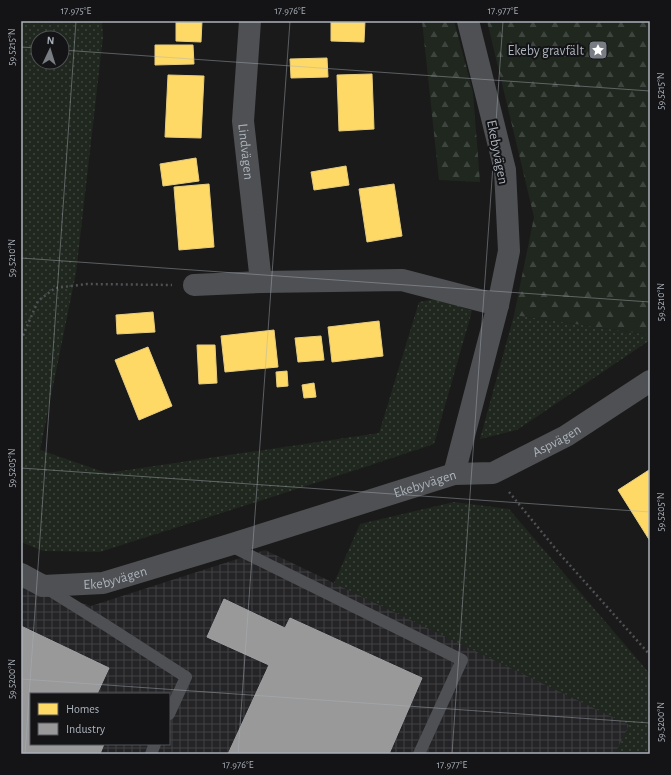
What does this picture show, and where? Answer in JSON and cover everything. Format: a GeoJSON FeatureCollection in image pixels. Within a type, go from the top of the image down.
{"type":"FeatureCollection","features":[{"type":"Feature","properties":{"kind":"street","name":"Lindvägen"},"geometry":{"type":"LineString","coordinates":[[250,21],[243,121],[261,282]]}},
{"type":"Feature","properties":{"kind":"street","name":"Ekebyvägen"},"geometry":{"type":"LineString","coordinates":[[43,586],[103,583],[454,474],[498,305],[509,251],[505,170],[468,21]]}},
{"type":"Feature","properties":{"kind":"street"},"geometry":{"type":"LineString","coordinates":[[194,285],[261,282],[402,280],[498,305]]}},
{"type":"Feature","properties":{"kind":"street","name":"Aspvägen"},"geometry":{"type":"LineString","coordinates":[[454,474],[493,473],[566,436],[650,381]]}},
{"type":"Feature","properties":{"kind":"street"},"geometry":{"type":"LineString","coordinates":[[21,574],[43,586]]}},
{"type":"Feature","properties":{"kind":"lane"},"geometry":{"type":"LineString","coordinates":[[229,545],[462,660],[419,754]]}},
{"type":"Feature","properties":{"kind":"lane"},"geometry":{"type":"LineString","coordinates":[[43,586],[186,677],[170,712]]}},
{"type":"Feature","properties":{"kind":"lane"},"geometry":{"type":"LineString","coordinates":[[150,754],[154,745]]}},
{"type":"Feature","properties":{"kind":"path"},"geometry":{"type":"LineString","coordinates":[[21,340],[38,301],[55,288],[87,284],[194,285]]}},
{"type":"Feature","properties":{"kind":"path"},"geometry":{"type":"LineString","coordinates":[[493,473],[559,553],[650,655]]}},
{"type":"Feature","properties":{"kind":"shaded area"},"geometry":{"type":"Polygon","coordinates":[[[265,550],[630,725],[615,754],[21,754],[21,585],[91,606],[265,550]]]}},
{"type":"Feature","properties":{"kind":"green space"},"geometry":{"type":"Polygon","coordinates":[[[21,21],[102,21],[103,37],[76,273],[40,450],[107,473],[379,433],[419,302],[441,298],[472,311],[434,444],[100,552],[43,551],[21,542],[21,21]]]}},
{"type":"Feature","properties":{"kind":"green space"},"geometry":{"type":"Polygon","coordinates":[[[422,21],[454,21],[473,92],[480,182],[439,180],[422,21]]]}},
{"type":"Feature","properties":{"kind":"green space"},"geometry":{"type":"Polygon","coordinates":[[[487,21],[650,21],[650,335],[514,315],[534,217],[487,21]]]}},
{"type":"Feature","properties":{"kind":"green space"},"geometry":{"type":"Polygon","coordinates":[[[514,315],[650,335],[650,340],[517,430],[480,439],[514,315]]]}},
{"type":"Feature","properties":{"kind":"green space"},"geometry":{"type":"Polygon","coordinates":[[[454,502],[509,509],[650,674],[650,754],[615,754],[629,725],[334,583],[360,524],[454,502]]]}},
{"type":"Feature","properties":{"kind":"building: Homes"},"geometry":{"type":"Polygon","coordinates":[[[176,21],[202,21],[201,42],[176,41],[176,21]]]}},
{"type":"Feature","properties":{"kind":"building: Homes"},"geometry":{"type":"Polygon","coordinates":[[[331,21],[365,21],[364,42],[331,41],[331,21]]]}},
{"type":"Feature","properties":{"kind":"building: Homes"},"geometry":{"type":"Polygon","coordinates":[[[155,45],[193,45],[194,64],[155,65],[155,45]]]}},
{"type":"Feature","properties":{"kind":"building: Homes"},"geometry":{"type":"Polygon","coordinates":[[[327,58],[328,77],[291,78],[290,59],[327,58]]]}},
{"type":"Feature","properties":{"kind":"building: Homes"},"geometry":{"type":"Polygon","coordinates":[[[372,74],[374,129],[339,131],[337,75],[372,74]]]}},
{"type":"Feature","properties":{"kind":"building: Homes"},"geometry":{"type":"Polygon","coordinates":[[[168,75],[204,76],[201,138],[165,137],[168,75]]]}},
{"type":"Feature","properties":{"kind":"building: Homes"},"geometry":{"type":"Polygon","coordinates":[[[196,158],[199,181],[163,186],[160,164],[196,158]]]}},
{"type":"Feature","properties":{"kind":"building: Homes"},"geometry":{"type":"Polygon","coordinates":[[[346,166],[349,185],[314,190],[311,172],[346,166]]]}},
{"type":"Feature","properties":{"kind":"building: Homes"},"geometry":{"type":"Polygon","coordinates":[[[209,184],[214,247],[179,250],[174,187],[209,184]]]}},
{"type":"Feature","properties":{"kind":"building: Homes"},"geometry":{"type":"Polygon","coordinates":[[[394,184],[402,236],[367,242],[359,189],[394,184]]]}},
{"type":"Feature","properties":{"kind":"building: Homes"},"geometry":{"type":"Polygon","coordinates":[[[153,312],[155,332],[117,334],[116,315],[153,312]]]}},
{"type":"Feature","properties":{"kind":"building: Homes"},"geometry":{"type":"Polygon","coordinates":[[[379,321],[383,356],[332,362],[328,327],[379,321]]]}},
{"type":"Feature","properties":{"kind":"building: Homes"},"geometry":{"type":"Polygon","coordinates":[[[274,330],[278,367],[225,372],[221,336],[274,330]]]}},
{"type":"Feature","properties":{"kind":"building: Homes"},"geometry":{"type":"Polygon","coordinates":[[[321,336],[324,360],[298,362],[295,338],[321,336]]]}},
{"type":"Feature","properties":{"kind":"building: Homes"},"geometry":{"type":"Polygon","coordinates":[[[197,345],[215,345],[217,383],[199,384],[197,345]]]}},
{"type":"Feature","properties":{"kind":"building: Homes"},"geometry":{"type":"Polygon","coordinates":[[[148,347],[172,406],[139,420],[115,360],[148,347]]]}},
{"type":"Feature","properties":{"kind":"building: Homes"},"geometry":{"type":"Polygon","coordinates":[[[287,371],[288,386],[277,387],[276,372],[287,371]]]}},
{"type":"Feature","properties":{"kind":"building: Homes"},"geometry":{"type":"Polygon","coordinates":[[[314,383],[316,397],[304,398],[302,385],[314,383]]]}},
{"type":"Feature","properties":{"kind":"building: Homes"},"geometry":{"type":"Polygon","coordinates":[[[649,470],[650,473],[650,541],[618,490],[649,470]]]}},
{"type":"Feature","properties":{"kind":"building: Industry"},"geometry":{"type":"Polygon","coordinates":[[[224,599],[285,628],[290,618],[422,678],[389,754],[228,754],[269,665],[207,637],[224,599]]]}},
{"type":"Feature","properties":{"kind":"building: Industry"},"geometry":{"type":"Polygon","coordinates":[[[21,626],[109,668],[97,693],[30,693],[30,745],[104,745],[100,754],[21,754],[21,626]]]}},
{"type":"Feature","properties":{"kind":"place","name":"Ekeby gravfält"},"geometry":{"type":"Point","coordinates":[598,50]}}]}
